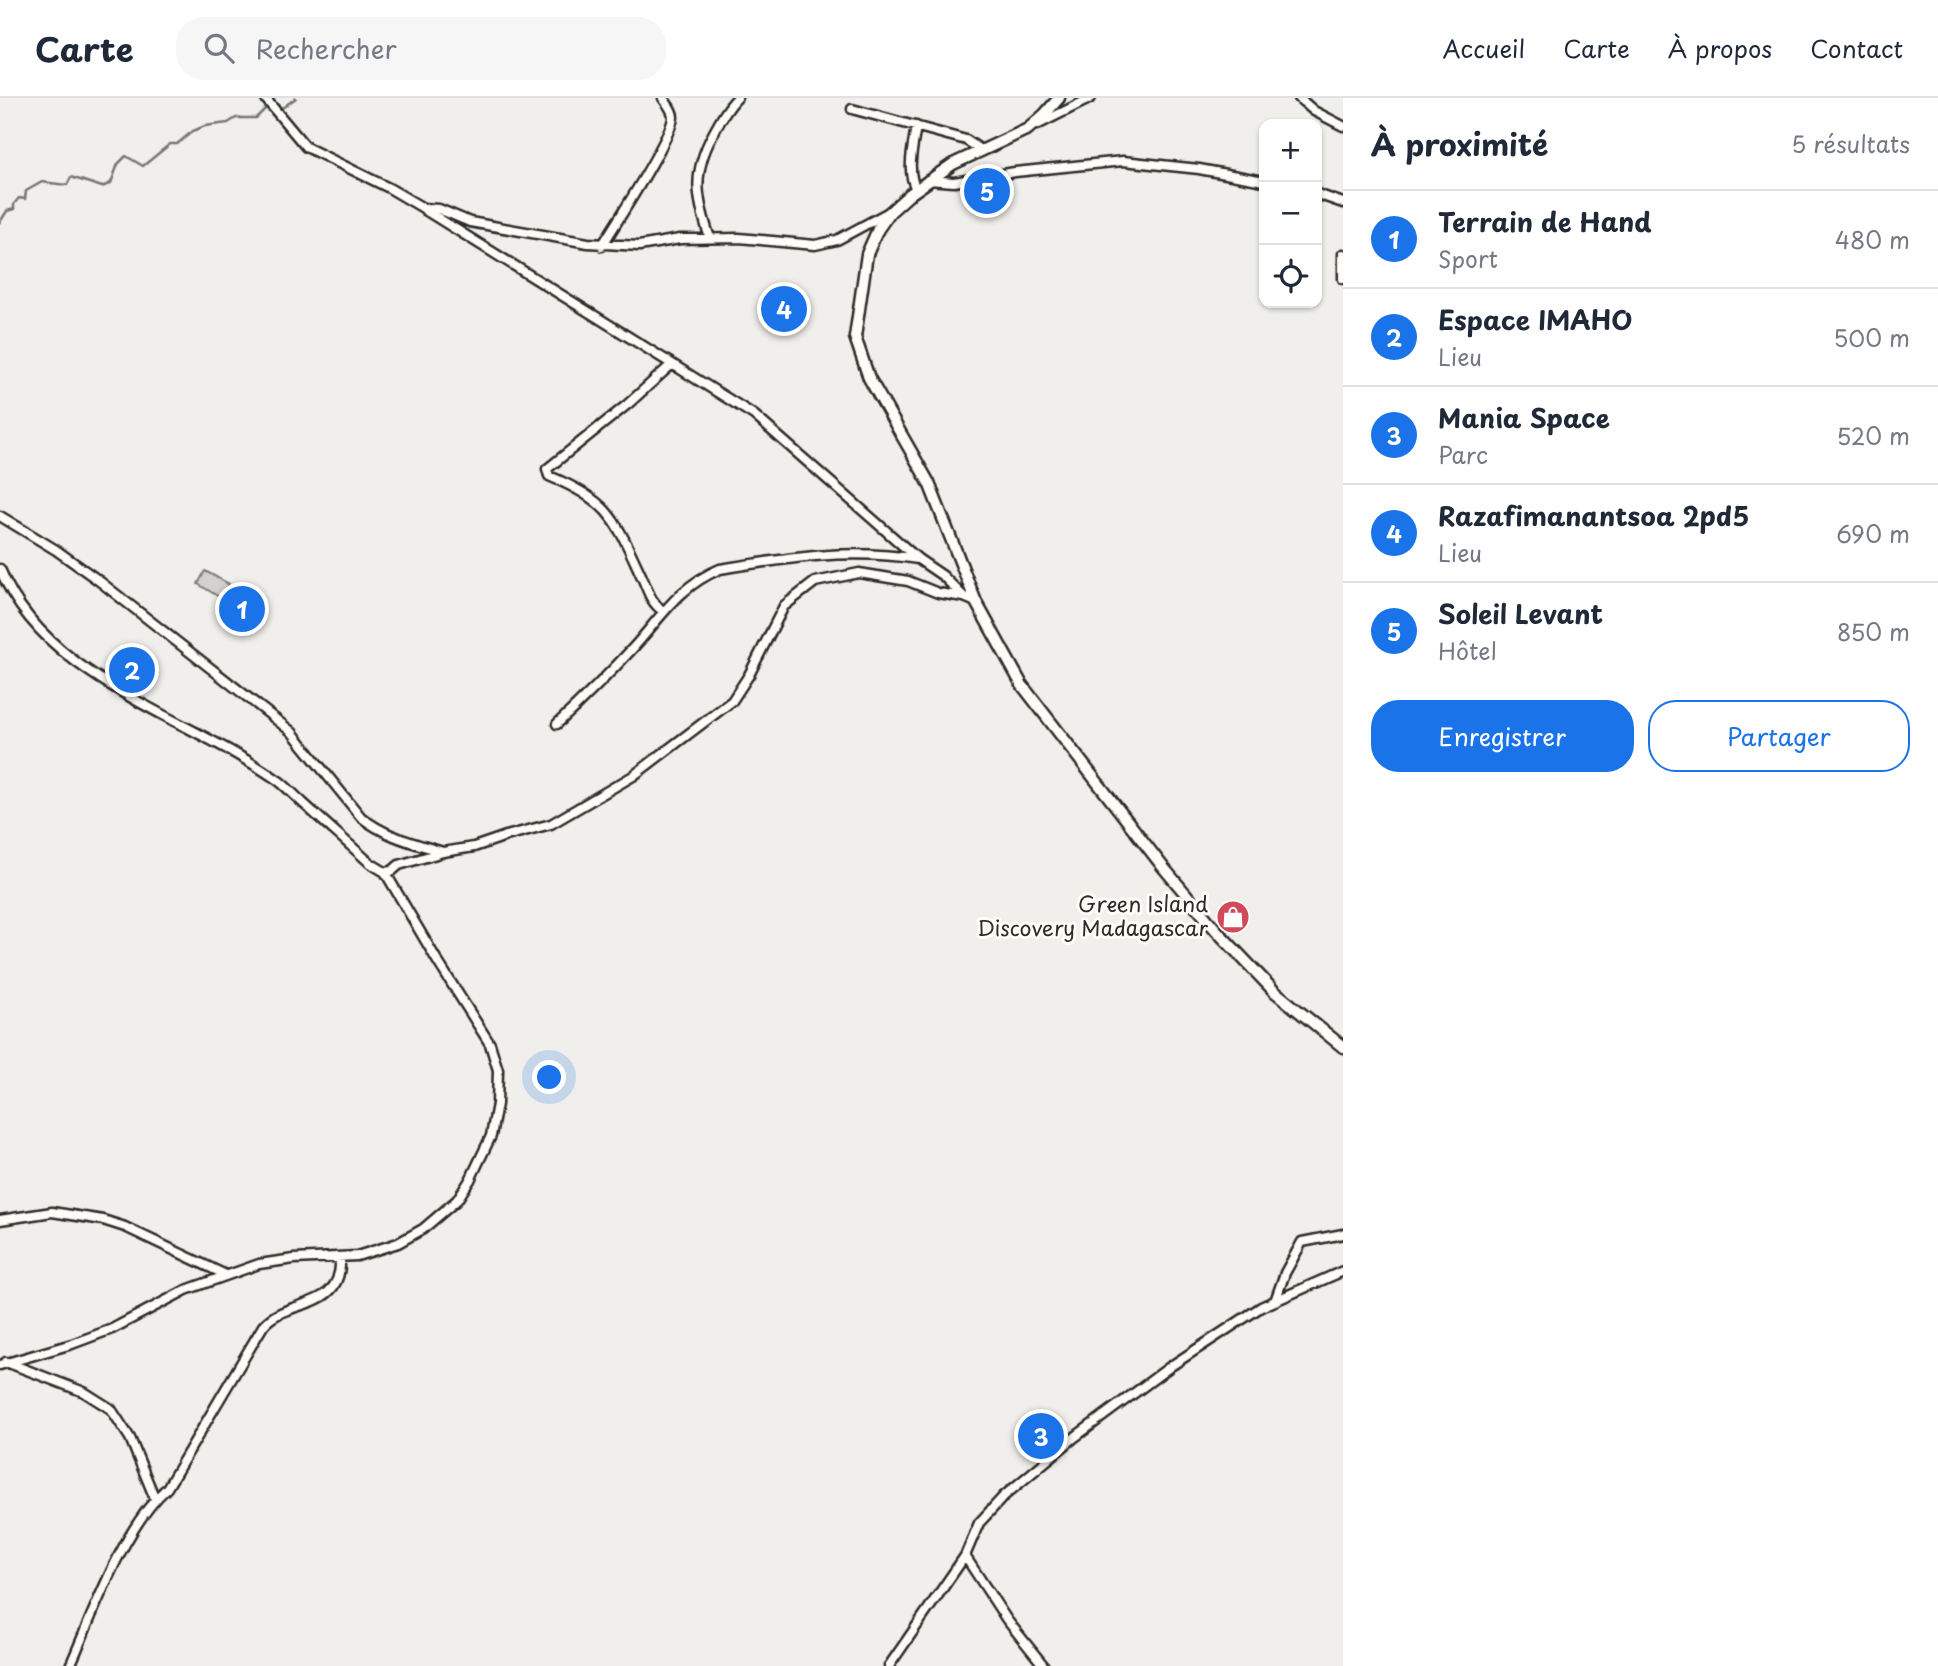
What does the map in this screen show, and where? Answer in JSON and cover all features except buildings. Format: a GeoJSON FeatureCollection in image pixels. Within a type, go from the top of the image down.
{"type":"FeatureCollection","features":[{"type":"Feature","properties":{"kind":"main road"},"geometry":{"type":"LineString","coordinates":[[1059,98],[1028,129],[981,149],[928,180],[890,212],[878,229],[867,254],[855,337],[869,378],[929,483],[976,602],[1022,685],[1189,900],[1274,991],[1343,1047]]}},
{"type":"Feature","properties":{"kind":"street"},"geometry":{"type":"LineString","coordinates":[[265,98],[306,148],[390,188],[754,415],[918,559],[943,576],[964,597]]}},
{"type":"Feature","properties":{"kind":"street"},"geometry":{"type":"LineString","coordinates":[[602,246],[660,149],[671,125],[672,112],[663,98]]}},
{"type":"Feature","properties":{"kind":"street"},"geometry":{"type":"LineString","coordinates":[[710,238],[701,205],[698,168],[718,125],[737,98]]}},
{"type":"Feature","properties":{"kind":"street"},"geometry":{"type":"LineString","coordinates":[[1028,129],[1091,98]]}},
{"type":"Feature","properties":{"kind":"street"},"geometry":{"type":"LineString","coordinates":[[1298,98],[1314,111],[1343,126]]}},
{"type":"Feature","properties":{"kind":"street"},"geometry":{"type":"LineString","coordinates":[[852,108],[966,141],[981,149]]}},
{"type":"Feature","properties":{"kind":"street"},"geometry":{"type":"LineString","coordinates":[[916,127],[911,165],[912,182],[916,190]]}},
{"type":"Feature","properties":{"kind":"street"},"geometry":{"type":"LineString","coordinates":[[928,180],[954,182],[1015,172],[1123,161],[1199,169],[1259,180]]}},
{"type":"Feature","properties":{"kind":"street"},"geometry":{"type":"LineString","coordinates":[[1322,196],[1343,203]]}},
{"type":"Feature","properties":{"kind":"street"},"geometry":{"type":"LineString","coordinates":[[423,208],[439,209],[470,222],[602,246],[639,246],[680,239],[710,238],[765,240],[815,246],[837,240],[890,212]]}},
{"type":"Feature","properties":{"kind":"street"},"geometry":{"type":"LineString","coordinates":[[1343,254],[1343,279]]}},
{"type":"Feature","properties":{"kind":"street"},"geometry":{"type":"LineString","coordinates":[[663,611],[652,604],[625,539],[604,506],[570,485],[549,476],[547,469],[628,404],[671,365]]}},
{"type":"Feature","properties":{"kind":"street"},"geometry":{"type":"LineString","coordinates":[[0,516],[56,550],[97,580],[292,732],[361,817],[371,825],[389,835],[443,852]]}},
{"type":"Feature","properties":{"kind":"street"},"geometry":{"type":"LineString","coordinates":[[557,724],[632,650],[679,594],[706,575],[720,569],[812,554],[885,553],[918,559]]}},
{"type":"Feature","properties":{"kind":"street"},"geometry":{"type":"LineString","coordinates":[[0,569],[28,615],[59,649],[116,687],[280,782],[378,870],[385,872],[392,872],[399,865],[443,852],[474,847],[551,824],[659,758],[732,701],[750,675],[784,606],[815,582],[859,573],[908,582],[976,602]]}},
{"type":"Feature","properties":{"kind":"street"},"geometry":{"type":"LineString","coordinates":[[3,1364],[112,1329],[160,1302],[259,1264],[294,1259],[357,1256],[398,1243],[423,1229],[457,1200],[491,1136],[497,1104],[498,1070],[491,1044],[385,872]]}},
{"type":"Feature","properties":{"kind":"street"},"geometry":{"type":"LineString","coordinates":[[0,1220],[52,1212],[103,1220],[125,1227],[226,1275]]}},
{"type":"Feature","properties":{"kind":"street"},"geometry":{"type":"LineString","coordinates":[[1275,1301],[1285,1273],[1302,1242],[1343,1234]]}},
{"type":"Feature","properties":{"kind":"street"},"geometry":{"type":"LineString","coordinates":[[70,1666],[135,1528],[155,1499],[167,1488],[269,1319],[307,1305],[334,1287],[341,1269],[340,1258]]}},
{"type":"Feature","properties":{"kind":"street"},"geometry":{"type":"LineString","coordinates":[[889,1666],[965,1556],[979,1523],[1004,1496],[1058,1451],[1171,1366],[1261,1307],[1343,1270]]}},
{"type":"Feature","properties":{"kind":"street"},"geometry":{"type":"LineString","coordinates":[[3,1364],[84,1392],[111,1409],[130,1438],[155,1499]]}},
{"type":"Feature","properties":{"kind":"street"},"geometry":{"type":"LineString","coordinates":[[965,1556],[1007,1620],[1044,1666]]}},
{"type":"Feature","properties":{"kind":"shaded area"},"geometry":{"type":"Polygon","coordinates":[[[205,571],[229,584],[221,598],[198,584],[205,571]]]}},
{"type":"Feature","properties":{"kind":"waterway"},"geometry":{"type":"LineString","coordinates":[[274,102],[282,108],[296,98]]}},
{"type":"Feature","properties":{"kind":"waterway"},"geometry":{"type":"LineString","coordinates":[[0,222],[7,211],[14,209],[19,198],[25,199],[26,191],[42,182],[67,185],[71,177],[102,187],[111,183],[118,164],[126,156],[143,166],[170,144],[177,144],[193,131],[205,126],[228,123],[236,118],[256,118],[267,107]]}},
{"type":"Feature","properties":{"kind":"place","name":"Soleil Levant"},"geometry":{"type":"Point","coordinates":[987,191]}},
{"type":"Feature","properties":{"kind":"place","name":"Razafimanantsoa 2pd5"},"geometry":{"type":"Point","coordinates":[784,309]}},
{"type":"Feature","properties":{"kind":"place","name":"Terrain de Hand"},"geometry":{"type":"Point","coordinates":[242,609]}},
{"type":"Feature","properties":{"kind":"place","name":"Espace IMAHO"},"geometry":{"type":"Point","coordinates":[132,670]}},
{"type":"Feature","properties":{"kind":"place","name":"Green Island Discovery Madagascar"},"geometry":{"type":"Point","coordinates":[1233,917]}},
{"type":"Feature","properties":{"kind":"place","name":"Mania Space"},"geometry":{"type":"Point","coordinates":[1041,1436]}}]}
